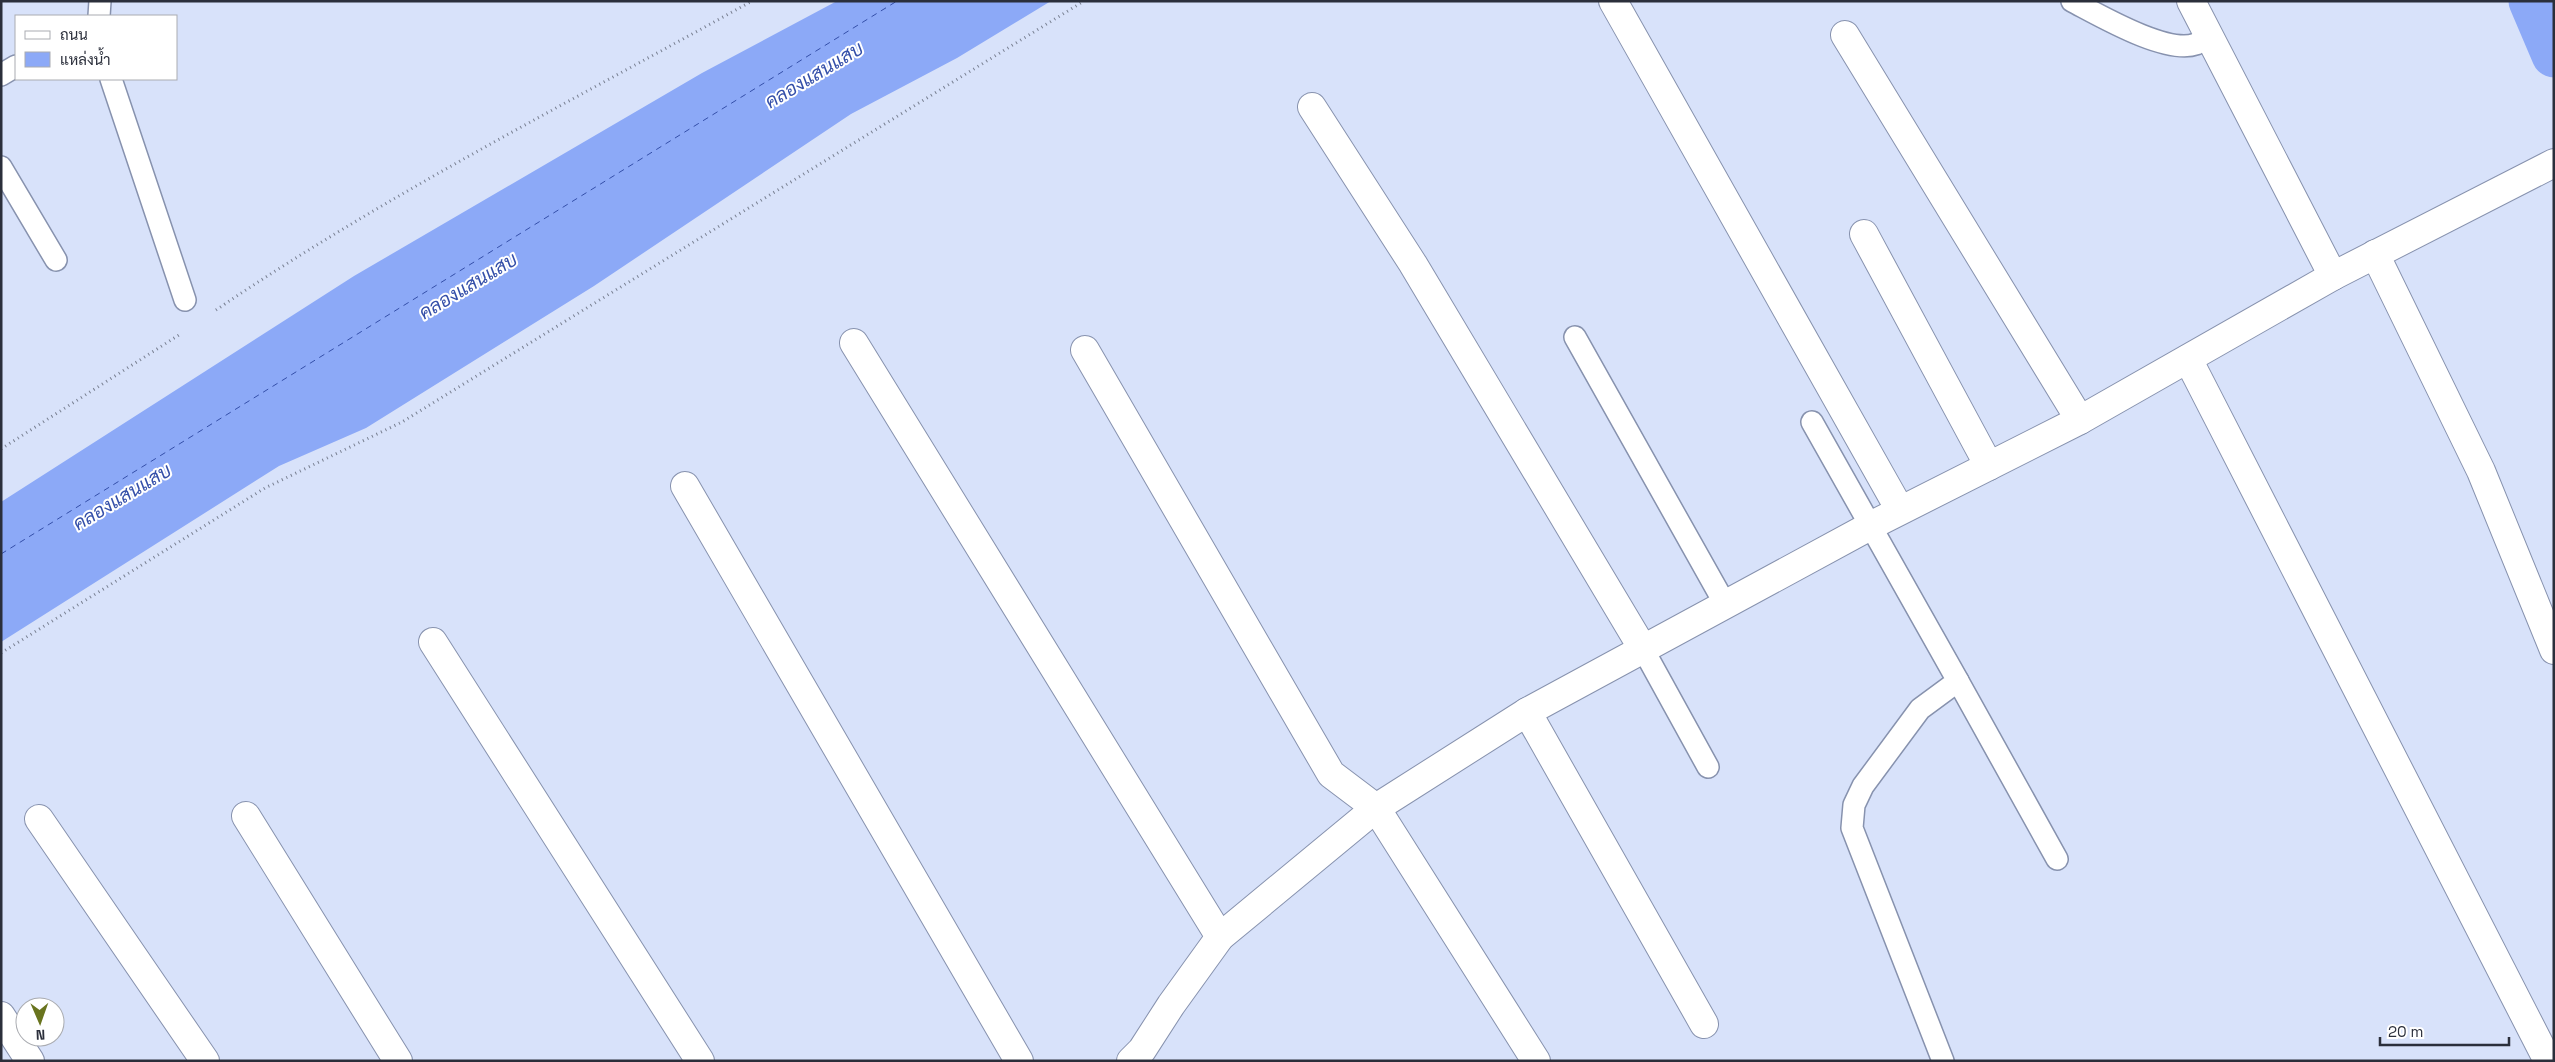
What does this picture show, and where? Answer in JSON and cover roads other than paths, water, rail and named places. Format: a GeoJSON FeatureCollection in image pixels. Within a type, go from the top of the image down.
{"type":"FeatureCollection","features":[{"type":"Feature","properties":{"kind":"street"},"geometry":{"type":"LineString","coordinates":[[1614,1],[1900,510]]}},
{"type":"Feature","properties":{"kind":"street"},"geometry":{"type":"LineString","coordinates":[[2191,1],[2333,276]]}},
{"type":"Feature","properties":{"kind":"street"},"geometry":{"type":"LineString","coordinates":[[1845,36],[2080,420]]}},
{"type":"Feature","properties":{"kind":"street"},"geometry":{"type":"LineString","coordinates":[[1312,107],[1413,264],[1642,649]]}},
{"type":"Feature","properties":{"kind":"street"},"geometry":{"type":"LineString","coordinates":[[1141,1057],[1171,1005],[1220,937],[1376,808],[1528,712],[1642,649],[1872,524],[2080,420],[2333,276],[2554,163]]}},
{"type":"Feature","properties":{"kind":"street"},"geometry":{"type":"LineString","coordinates":[[1864,234],[1989,466]]}},
{"type":"Feature","properties":{"kind":"street"},"geometry":{"type":"LineString","coordinates":[[2375,254],[2481,471],[2554,650]]}},
{"type":"Feature","properties":{"kind":"street"},"geometry":{"type":"LineString","coordinates":[[854,343],[1220,937]]}},
{"type":"Feature","properties":{"kind":"street"},"geometry":{"type":"LineString","coordinates":[[1085,350],[1331,774],[1376,808],[1536,1061]]}},
{"type":"Feature","properties":{"kind":"street"},"geometry":{"type":"LineString","coordinates":[[2188,359],[2548,1061]]}},
{"type":"Feature","properties":{"kind":"street"},"geometry":{"type":"LineString","coordinates":[[685,486],[1019,1061]]}},
{"type":"Feature","properties":{"kind":"street"},"geometry":{"type":"LineString","coordinates":[[433,642],[700,1061]]}},
{"type":"Feature","properties":{"kind":"street"},"geometry":{"type":"LineString","coordinates":[[1528,712],[1704,1024]]}},
{"type":"Feature","properties":{"kind":"street"},"geometry":{"type":"LineString","coordinates":[[246,816],[398,1061]]}},
{"type":"Feature","properties":{"kind":"street"},"geometry":{"type":"LineString","coordinates":[[39,819],[205,1061]]}},
{"type":"Feature","properties":{"kind":"street"},"geometry":{"type":"LineString","coordinates":[[1,1016],[30,1061]]}},
{"type":"Feature","properties":{"kind":"lane"},"geometry":{"type":"LineString","coordinates":[[99,15],[100,1]]}},
{"type":"Feature","properties":{"kind":"lane"},"geometry":{"type":"LineString","coordinates":[[2072,1],[2154,41],[2175,45],[2195,45],[2209,36]]}},
{"type":"Feature","properties":{"kind":"lane"},"geometry":{"type":"LineString","coordinates":[[1,75],[15,67]]}},
{"type":"Feature","properties":{"kind":"lane"},"geometry":{"type":"LineString","coordinates":[[111,80],[185,300]]}},
{"type":"Feature","properties":{"kind":"lane"},"geometry":{"type":"LineString","coordinates":[[1,167],[56,260]]}},
{"type":"Feature","properties":{"kind":"lane"},"geometry":{"type":"LineString","coordinates":[[1576,338],[1725,604]]}},
{"type":"Feature","properties":{"kind":"lane"},"geometry":{"type":"LineString","coordinates":[[1812,422],[1872,524],[1934,642],[1958,681],[2057,859]]}},
{"type":"Feature","properties":{"kind":"lane"},"geometry":{"type":"LineString","coordinates":[[1642,649],[1708,767]]}},
{"type":"Feature","properties":{"kind":"lane"},"geometry":{"type":"LineString","coordinates":[[1943,1061],[1852,828],[1854,805],[1863,786],[1920,709],[1958,681]]}},
{"type":"Feature","properties":{"kind":"water","name":"คลองแสนแสบ"},"geometry":{"type":"Polygon","coordinates":[[[837,1],[1051,1],[957,58],[851,114],[594,286],[366,428],[279,466],[1,642],[1,502],[354,276],[702,73],[837,1]]]}},
{"type":"Feature","properties":{"kind":"waterway"},"geometry":{"type":"LineString","coordinates":[[2531,1],[2554,55]]}}]}
